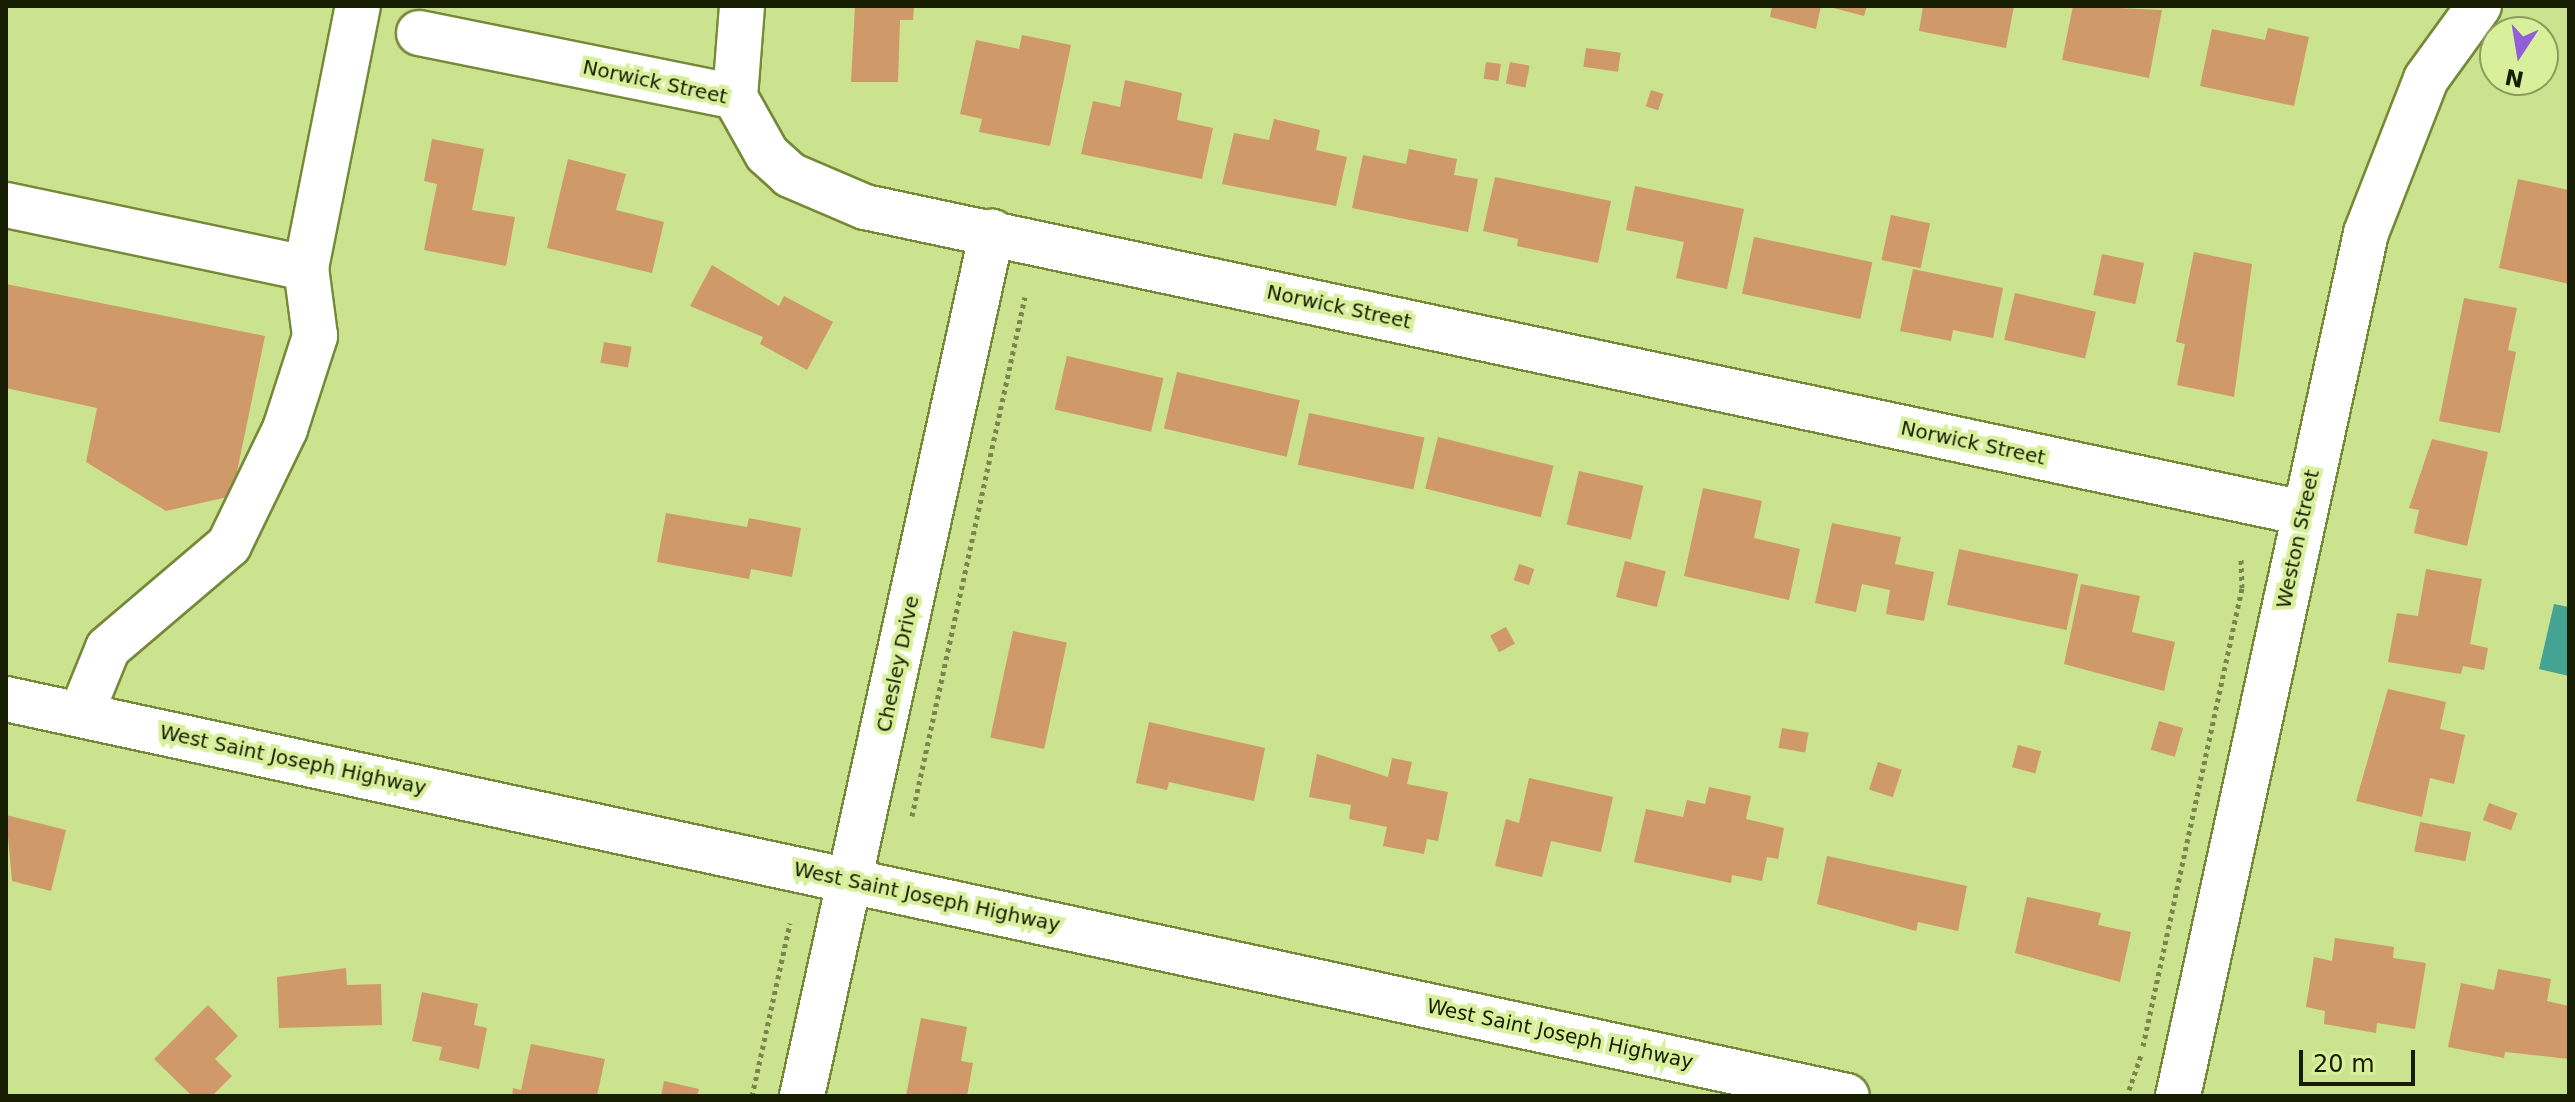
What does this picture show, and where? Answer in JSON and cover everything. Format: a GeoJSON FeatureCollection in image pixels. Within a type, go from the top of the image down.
{"type":"FeatureCollection","features":[{"type":"Feature","properties":{"kind":"street"},"geometry":{"type":"LineString","coordinates":[[81,714],[108,648],[229,545],[285,429],[315,336],[306,268],[358,6]]}},
{"type":"Feature","properties":{"kind":"street"},"geometry":{"type":"LineString","coordinates":[[735,97],[742,6]]}},
{"type":"Feature","properties":{"kind":"street","name":"Weston Street"},"geometry":{"type":"LineString","coordinates":[[2178,1096],[2366,233],[2398,138],[2426,79],[2479,6]]}},
{"type":"Feature","properties":{"kind":"street","name":"Norwick Street"},"geometry":{"type":"LineString","coordinates":[[419,33],[735,97],[767,154],[826,194],[2303,513]]}},
{"type":"Feature","properties":{"kind":"street"},"geometry":{"type":"LineString","coordinates":[[6,205],[306,268]]}},
{"type":"Feature","properties":{"kind":"street","name":"Chesley Drive"},"geometry":{"type":"LineString","coordinates":[[802,1096],[992,232]]}},
{"type":"Feature","properties":{"kind":"street","name":"West Saint Joseph Highway"},"geometry":{"type":"LineString","coordinates":[[6,699],[1847,1096]]}},
{"type":"Feature","properties":{"kind":"path"},"geometry":{"type":"LineString","coordinates":[[912,816],[1025,297]]}},
{"type":"Feature","properties":{"kind":"path"},"geometry":{"type":"LineString","coordinates":[[2129,1090],[2144,1049],[2242,588],[2241,558]]}},
{"type":"Feature","properties":{"kind":"path"},"geometry":{"type":"LineString","coordinates":[[752,1096],[790,923]]}},
{"type":"Feature","properties":{"kind":"water"},"geometry":{"type":"Polygon","coordinates":[[[2554,604],[2569,607],[2569,676],[2539,669],[2554,604]]]}},
{"type":"Feature","properties":{"kind":"building"},"geometry":{"type":"Polygon","coordinates":[[[855,6],[914,6],[913,20],[900,20],[898,82],[851,82],[855,6]]]}},
{"type":"Feature","properties":{"kind":"building"},"geometry":{"type":"Polygon","coordinates":[[[1772,6],[1821,6],[1816,29],[1770,17],[1772,6]]]}},
{"type":"Feature","properties":{"kind":"building"},"geometry":{"type":"Polygon","coordinates":[[[1826,6],[1867,6],[1864,16],[1826,6]]]}},
{"type":"Feature","properties":{"kind":"building"},"geometry":{"type":"Polygon","coordinates":[[[1923,6],[2014,6],[2006,48],[1919,31],[1923,6]]]}},
{"type":"Feature","properties":{"kind":"building"},"geometry":{"type":"Polygon","coordinates":[[[2073,6],[2162,10],[2149,78],[2062,60],[2073,6]]]}},
{"type":"Feature","properties":{"kind":"building"},"geometry":{"type":"Polygon","coordinates":[[[2268,28],[2309,37],[2294,106],[2200,86],[2212,29],[2265,40],[2268,28]]]}},
{"type":"Feature","properties":{"kind":"building"},"geometry":{"type":"Polygon","coordinates":[[[1022,35],[1071,45],[1050,146],[979,132],[982,119],[960,114],[976,40],[1019,49],[1022,35]]]}},
{"type":"Feature","properties":{"kind":"building"},"geometry":{"type":"Polygon","coordinates":[[[1586,48],[1621,53],[1618,72],[1583,67],[1586,48]]]}},
{"type":"Feature","properties":{"kind":"building"},"geometry":{"type":"Polygon","coordinates":[[[1486,62],[1501,64],[1498,81],[1484,79],[1486,62]]]}},
{"type":"Feature","properties":{"kind":"building"},"geometry":{"type":"Polygon","coordinates":[[[1510,62],[1530,66],[1525,87],[1506,84],[1510,62]]]}},
{"type":"Feature","properties":{"kind":"building"},"geometry":{"type":"Polygon","coordinates":[[[1125,80],[1182,93],[1177,120],[1213,128],[1202,179],[1081,154],[1093,101],[1120,107],[1125,80]]]}},
{"type":"Feature","properties":{"kind":"building"},"geometry":{"type":"Polygon","coordinates":[[[1651,90],[1663,94],[1658,110],[1646,106],[1651,90]]]}},
{"type":"Feature","properties":{"kind":"building"},"geometry":{"type":"Polygon","coordinates":[[[1274,119],[1320,130],[1316,150],[1347,157],[1336,206],[1222,184],[1234,133],[1269,140],[1274,119]]]}},
{"type":"Feature","properties":{"kind":"building"},"geometry":{"type":"Polygon","coordinates":[[[432,139],[484,149],[472,210],[515,217],[506,266],[424,250],[437,184],[424,181],[432,139]]]}},
{"type":"Feature","properties":{"kind":"building"},"geometry":{"type":"Polygon","coordinates":[[[1409,149],[1457,159],[1454,175],[1478,179],[1468,232],[1352,208],[1363,155],[1406,164],[1409,149]]]}},
{"type":"Feature","properties":{"kind":"building"},"geometry":{"type":"Polygon","coordinates":[[[568,159],[626,174],[616,210],[664,222],[652,273],[547,248],[568,159]]]}},
{"type":"Feature","properties":{"kind":"building"},"geometry":{"type":"Polygon","coordinates":[[[1495,177],[1611,201],[1598,263],[1517,246],[1518,239],[1483,231],[1495,177]]]}},
{"type":"Feature","properties":{"kind":"building"},"geometry":{"type":"Polygon","coordinates":[[[2518,179],[2569,190],[2569,284],[2499,268],[2518,179]]]}},
{"type":"Feature","properties":{"kind":"building"},"geometry":{"type":"Polygon","coordinates":[[[1635,186],[1744,209],[1727,289],[1676,278],[1684,242],[1626,230],[1635,186]]]}},
{"type":"Feature","properties":{"kind":"building"},"geometry":{"type":"Polygon","coordinates":[[[1891,215],[1930,223],[1921,268],[1881,260],[1891,215]]]}},
{"type":"Feature","properties":{"kind":"building"},"geometry":{"type":"Polygon","coordinates":[[[1754,237],[1872,262],[1860,319],[1742,294],[1754,237]]]}},
{"type":"Feature","properties":{"kind":"building"},"geometry":{"type":"Polygon","coordinates":[[[2194,252],[2252,264],[2234,397],[2177,385],[2185,344],[2176,342],[2194,252]]]}},
{"type":"Feature","properties":{"kind":"building"},"geometry":{"type":"Polygon","coordinates":[[[2102,254],[2144,263],[2135,304],[2093,295],[2102,254]]]}},
{"type":"Feature","properties":{"kind":"building"},"geometry":{"type":"Polygon","coordinates":[[[712,265],[779,306],[784,296],[833,322],[807,370],[760,344],[763,337],[690,306],[712,265]]]}},
{"type":"Feature","properties":{"kind":"building"},"geometry":{"type":"Polygon","coordinates":[[[1913,269],[2003,288],[1993,338],[1953,330],[1951,341],[1900,331],[1913,269]]]}},
{"type":"Feature","properties":{"kind":"building"},"geometry":{"type":"Polygon","coordinates":[[[6,284],[265,336],[232,496],[166,511],[86,462],[97,408],[6,388],[6,284]]]}},
{"type":"Feature","properties":{"kind":"building"},"geometry":{"type":"Polygon","coordinates":[[[2015,293],[2096,312],[2085,358],[2004,340],[2015,293]]]}},
{"type":"Feature","properties":{"kind":"building"},"geometry":{"type":"Polygon","coordinates":[[[2464,298],[2517,308],[2508,350],[2516,352],[2500,433],[2439,421],[2464,298]]]}},
{"type":"Feature","properties":{"kind":"building"},"geometry":{"type":"Polygon","coordinates":[[[604,342],[632,347],[628,368],[600,363],[604,342]]]}},
{"type":"Feature","properties":{"kind":"building"},"geometry":{"type":"Polygon","coordinates":[[[1067,356],[1163,378],[1151,432],[1055,410],[1067,356]]]}},
{"type":"Feature","properties":{"kind":"building"},"geometry":{"type":"Polygon","coordinates":[[[1177,372],[1300,400],[1287,457],[1164,429],[1177,372]]]}},
{"type":"Feature","properties":{"kind":"building"},"geometry":{"type":"Polygon","coordinates":[[[1309,413],[1424,438],[1413,489],[1298,465],[1309,413]]]}},
{"type":"Feature","properties":{"kind":"building"},"geometry":{"type":"Polygon","coordinates":[[[1438,437],[1553,466],[1541,517],[1425,488],[1438,437]]]}},
{"type":"Feature","properties":{"kind":"building"},"geometry":{"type":"Polygon","coordinates":[[[2432,439],[2488,452],[2467,546],[2414,533],[2419,510],[2409,508],[2432,439]]]}},
{"type":"Feature","properties":{"kind":"building"},"geometry":{"type":"Polygon","coordinates":[[[1579,471],[1643,486],[1631,539],[1567,525],[1579,471]]]}},
{"type":"Feature","properties":{"kind":"building"},"geometry":{"type":"Polygon","coordinates":[[[1703,488],[1762,501],[1754,538],[1800,549],[1789,600],[1684,576],[1703,488]]]}},
{"type":"Feature","properties":{"kind":"building"},"geometry":{"type":"Polygon","coordinates":[[[666,513],[747,527],[749,518],[801,528],[792,577],[751,569],[749,579],[657,562],[666,513]]]}},
{"type":"Feature","properties":{"kind":"building"},"geometry":{"type":"Polygon","coordinates":[[[1832,523],[1901,537],[1895,564],[1934,572],[1924,621],[1886,614],[1890,590],[1862,584],[1856,612],[1815,603],[1832,523]]]}},
{"type":"Feature","properties":{"kind":"building"},"geometry":{"type":"Polygon","coordinates":[[[1959,549],[2078,574],[2066,630],[1947,605],[1959,549]]]}},
{"type":"Feature","properties":{"kind":"building"},"geometry":{"type":"Polygon","coordinates":[[[1625,561],[1666,571],[1657,607],[1616,597],[1625,561]]]}},
{"type":"Feature","properties":{"kind":"building"},"geometry":{"type":"Polygon","coordinates":[[[1519,564],[1534,569],[1529,585],[1514,580],[1519,564]]]}},
{"type":"Feature","properties":{"kind":"building"},"geometry":{"type":"Polygon","coordinates":[[[2426,569],[2482,579],[2470,644],[2488,648],[2484,670],[2463,666],[2461,674],[2388,662],[2397,613],[2418,616],[2426,569]]]}},
{"type":"Feature","properties":{"kind":"building"},"geometry":{"type":"Polygon","coordinates":[[[2081,584],[2140,596],[2132,632],[2175,642],[2164,691],[2064,664],[2081,584]]]}},
{"type":"Feature","properties":{"kind":"building"},"geometry":{"type":"Polygon","coordinates":[[[1506,627],[1515,644],[1499,652],[1490,635],[1506,627]]]}},
{"type":"Feature","properties":{"kind":"building"},"geometry":{"type":"Polygon","coordinates":[[[1013,631],[1067,642],[1044,749],[990,738],[1013,631]]]}},
{"type":"Feature","properties":{"kind":"building"},"geometry":{"type":"Polygon","coordinates":[[[2388,689],[2446,702],[2440,729],[2465,735],[2454,784],[2430,778],[2422,817],[2356,801],[2388,689]]]}},
{"type":"Feature","properties":{"kind":"building"},"geometry":{"type":"Polygon","coordinates":[[[2159,721],[2183,728],[2175,757],[2151,750],[2159,721]]]}},
{"type":"Feature","properties":{"kind":"building"},"geometry":{"type":"Polygon","coordinates":[[[1149,722],[1265,748],[1254,801],[1169,782],[1167,790],[1136,783],[1149,722]]]}},
{"type":"Feature","properties":{"kind":"building"},"geometry":{"type":"Polygon","coordinates":[[[1782,728],[1809,733],[1805,752],[1779,748],[1782,728]]]}},
{"type":"Feature","properties":{"kind":"building"},"geometry":{"type":"Polygon","coordinates":[[[2018,745],[2041,751],[2035,773],[2012,767],[2018,745]]]}},
{"type":"Feature","properties":{"kind":"building"},"geometry":{"type":"Polygon","coordinates":[[[1317,754],[1388,777],[1392,758],[1412,762],[1407,784],[1448,792],[1438,841],[1427,839],[1424,854],[1383,846],[1387,827],[1349,819],[1351,805],[1309,797],[1317,754]]]}},
{"type":"Feature","properties":{"kind":"building"},"geometry":{"type":"Polygon","coordinates":[[[1878,762],[1902,770],[1893,797],[1869,790],[1878,762]]]}},
{"type":"Feature","properties":{"kind":"building"},"geometry":{"type":"Polygon","coordinates":[[[1529,778],[1613,797],[1601,852],[1551,841],[1542,877],[1495,866],[1506,819],[1519,823],[1529,778]]]}},
{"type":"Feature","properties":{"kind":"building"},"geometry":{"type":"Polygon","coordinates":[[[1709,787],[1751,796],[1746,819],[1784,828],[1778,859],[1767,857],[1762,881],[1732,875],[1731,883],[1634,862],[1646,809],[1683,817],[1687,800],[1705,804],[1709,787]]]}},
{"type":"Feature","properties":{"kind":"building"},"geometry":{"type":"Polygon","coordinates":[[[2489,803],[2517,813],[2511,830],[2483,820],[2489,803]]]}},
{"type":"Feature","properties":{"kind":"building"},"geometry":{"type":"Polygon","coordinates":[[[6,815],[66,830],[51,891],[12,881],[6,815]]]}},
{"type":"Feature","properties":{"kind":"building"},"geometry":{"type":"Polygon","coordinates":[[[2420,822],[2471,832],[2465,861],[2414,851],[2420,822]]]}},
{"type":"Feature","properties":{"kind":"building"},"geometry":{"type":"Polygon","coordinates":[[[1827,856],[1967,886],[1958,931],[1918,922],[1916,931],[1817,904],[1827,856]]]}},
{"type":"Feature","properties":{"kind":"building"},"geometry":{"type":"Polygon","coordinates":[[[2027,897],[2101,913],[2098,925],[2131,932],[2120,982],[2015,953],[2027,897]]]}},
{"type":"Feature","properties":{"kind":"building"},"geometry":{"type":"Polygon","coordinates":[[[2335,938],[2394,947],[2393,958],[2426,963],[2415,1029],[2377,1023],[2376,1033],[2324,1024],[2325,1011],[2306,1007],[2314,957],[2332,961],[2335,938]]]}},
{"type":"Feature","properties":{"kind":"building"},"geometry":{"type":"Polygon","coordinates":[[[346,968],[347,985],[381,984],[382,1025],[279,1028],[277,977],[346,968]]]}},
{"type":"Feature","properties":{"kind":"building"},"geometry":{"type":"Polygon","coordinates":[[[2498,969],[2551,979],[2547,1001],[2569,1006],[2569,1059],[2505,1052],[2504,1058],[2448,1047],[2461,983],[2494,990],[2498,969]]]}},
{"type":"Feature","properties":{"kind":"building"},"geometry":{"type":"Polygon","coordinates":[[[422,992],[478,1004],[474,1025],[487,1028],[479,1069],[439,1060],[442,1047],[412,1041],[422,992]]]}},
{"type":"Feature","properties":{"kind":"building"},"geometry":{"type":"Polygon","coordinates":[[[208,1005],[238,1036],[215,1059],[232,1076],[212,1096],[192,1096],[154,1059],[208,1005]]]}},
{"type":"Feature","properties":{"kind":"building"},"geometry":{"type":"Polygon","coordinates":[[[921,1018],[967,1027],[961,1061],[973,1063],[967,1096],[906,1096],[921,1018]]]}},
{"type":"Feature","properties":{"kind":"building"},"geometry":{"type":"Polygon","coordinates":[[[531,1044],[605,1059],[597,1096],[512,1096],[513,1088],[521,1090],[531,1044]]]}},
{"type":"Feature","properties":{"kind":"building"},"geometry":{"type":"Polygon","coordinates":[[[664,1081],[699,1089],[697,1096],[661,1096],[664,1081]]]}}]}
